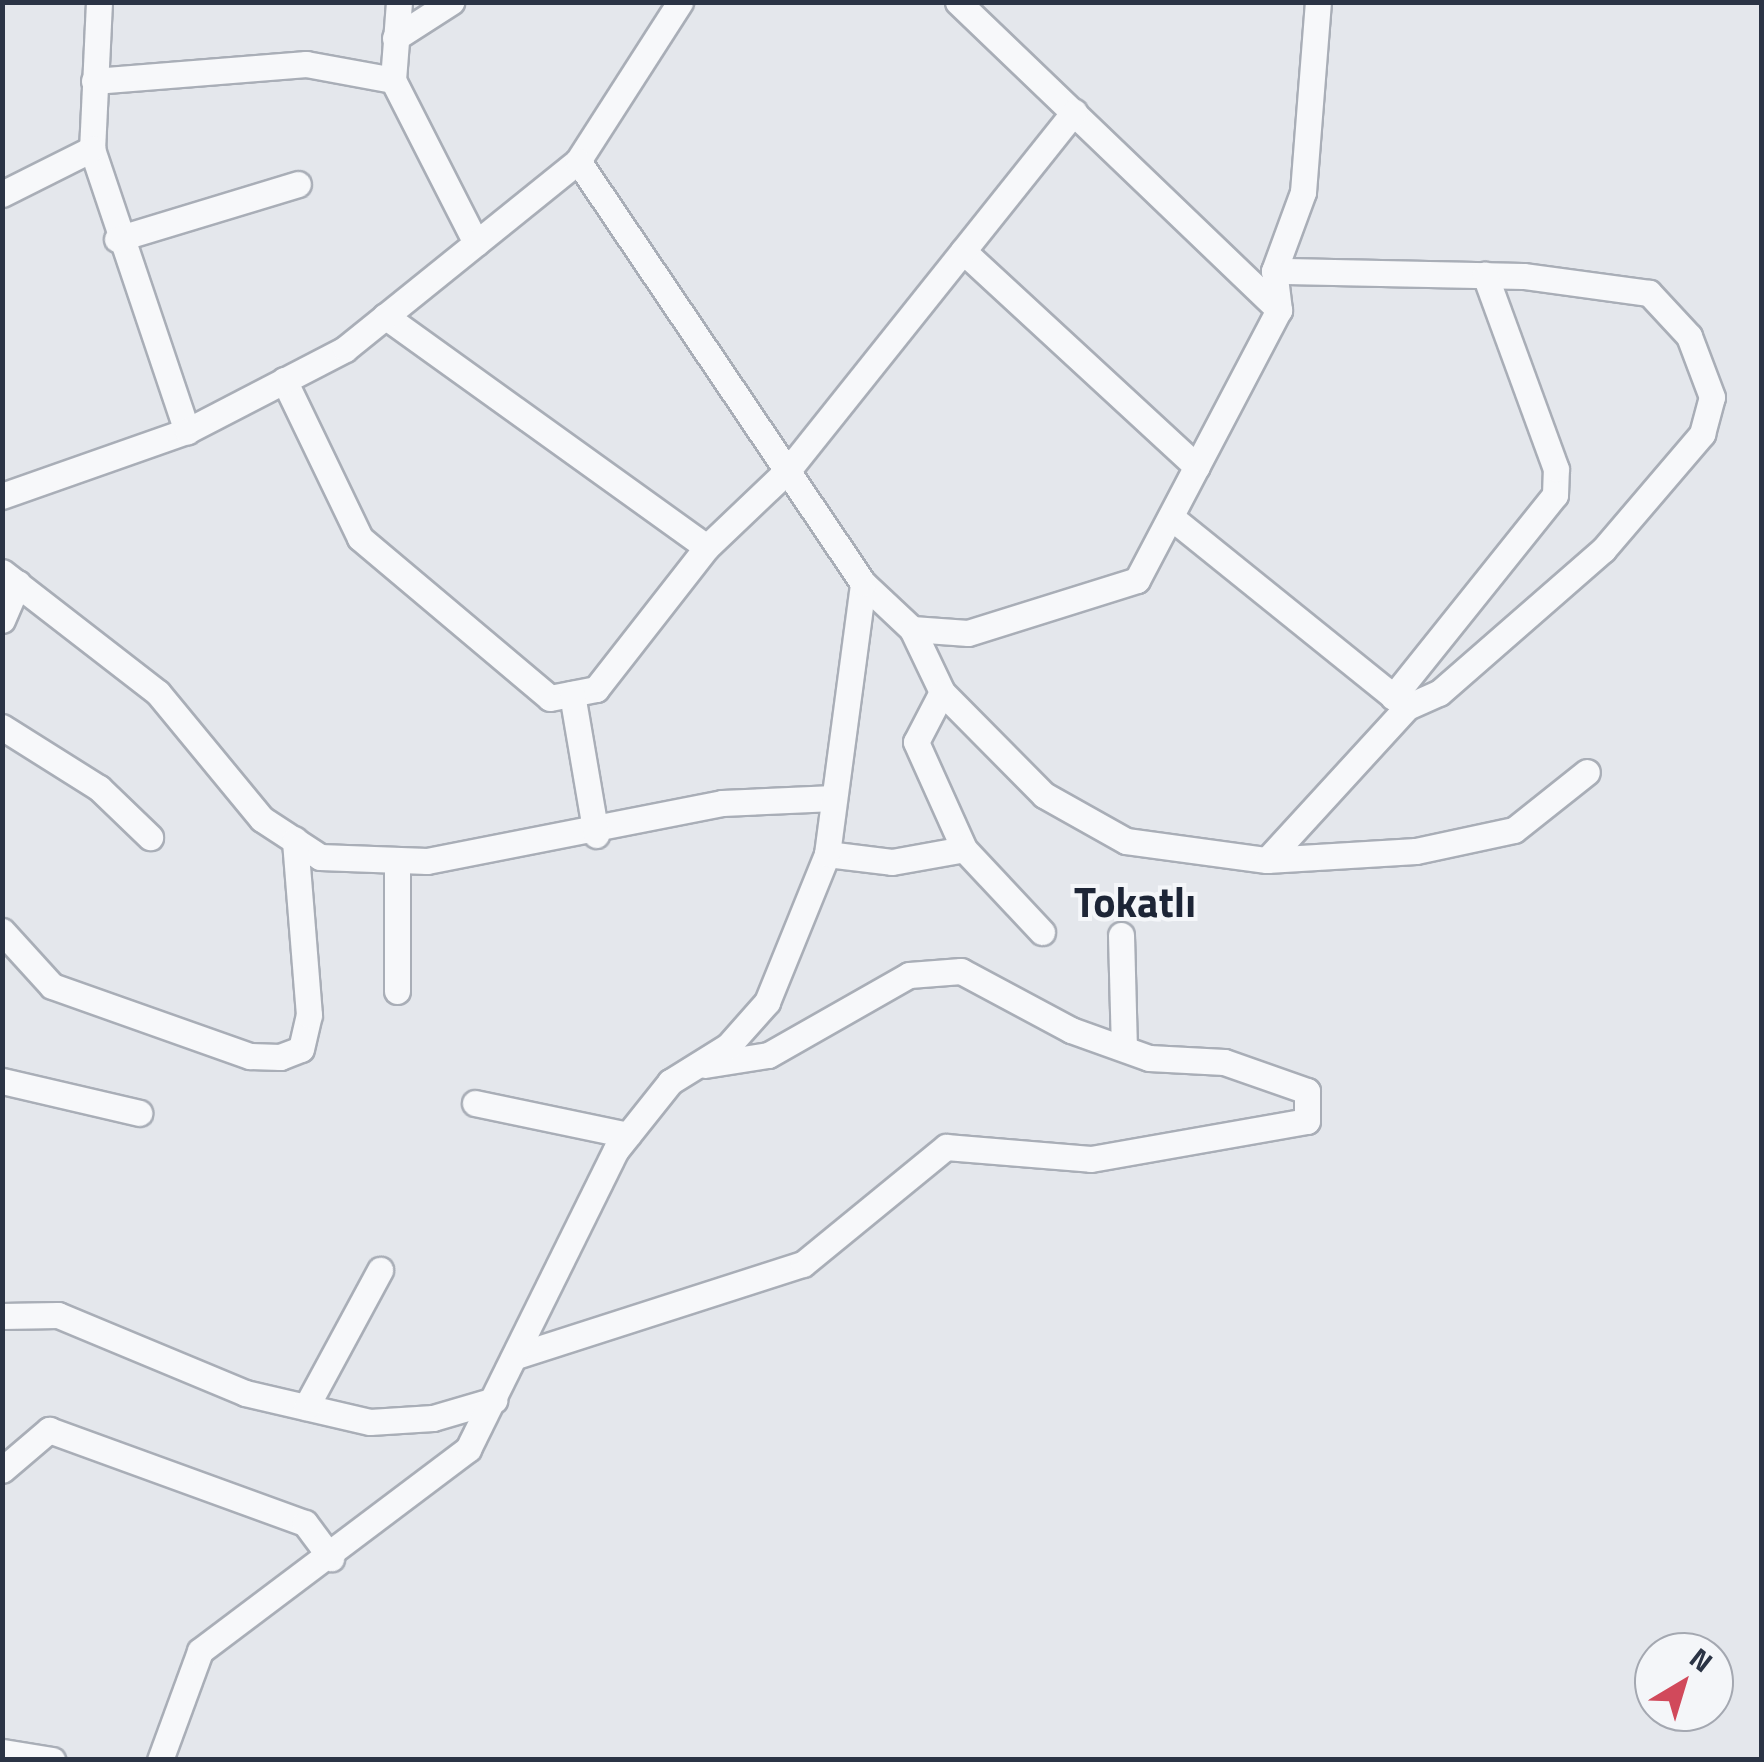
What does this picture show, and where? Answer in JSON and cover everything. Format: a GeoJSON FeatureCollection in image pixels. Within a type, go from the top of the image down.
{"type":"FeatureCollection","features":[{"type":"Feature","properties":{"kind":"street"},"geometry":{"type":"LineString","coordinates":[[99,2],[92,149],[116,239],[187,431]]}},
{"type":"Feature","properties":{"kind":"street"},"geometry":{"type":"LineString","coordinates":[[398,2],[393,80],[476,243]]}},
{"type":"Feature","properties":{"kind":"street"},"geometry":{"type":"LineString","coordinates":[[395,38],[451,2]]}},
{"type":"Feature","properties":{"kind":"street"},"geometry":{"type":"LineString","coordinates":[[2,496],[187,431],[284,380],[386,316],[578,160],[680,2]]}},
{"type":"Feature","properties":{"kind":"street"},"geometry":{"type":"LineString","coordinates":[[958,2],[1279,310]]}},
{"type":"Feature","properties":{"kind":"street"},"geometry":{"type":"LineString","coordinates":[[912,628],[968,633],[1137,580],[1279,310],[1274,272],[1303,192],[1317,13],[1295,2]]}},
{"type":"Feature","properties":{"kind":"street"},"geometry":{"type":"LineString","coordinates":[[94,81],[306,64],[393,80]]}},
{"type":"Feature","properties":{"kind":"street"},"geometry":{"type":"LineString","coordinates":[[284,380],[360,538],[550,698],[596,688],[707,547],[789,469],[1074,112]]}},
{"type":"Feature","properties":{"kind":"street"},"geometry":{"type":"LineString","coordinates":[[2,194],[92,149]]}},
{"type":"Feature","properties":{"kind":"street"},"geometry":{"type":"LineString","coordinates":[[578,160],[864,584],[912,628],[942,692],[1044,794],[1126,841],[1268,860],[1416,850],[1514,830],[1587,772]]}},
{"type":"Feature","properties":{"kind":"street"},"geometry":{"type":"LineString","coordinates":[[116,239],[298,184]]}},
{"type":"Feature","properties":{"kind":"street"},"geometry":{"type":"LineString","coordinates":[[963,251],[1198,467]]}},
{"type":"Feature","properties":{"kind":"street"},"geometry":{"type":"LineString","coordinates":[[1274,272],[1484,275],[1649,293],[1689,336],[1706,370],[1711,414],[1603,550],[1439,693],[1400,702]]}},
{"type":"Feature","properties":{"kind":"street"},"geometry":{"type":"LineString","coordinates":[[1268,860],[1400,702],[1555,495],[1556,469],[1484,275]]}},
{"type":"Feature","properties":{"kind":"street"},"geometry":{"type":"LineString","coordinates":[[386,316],[707,547]]}},
{"type":"Feature","properties":{"kind":"street"},"geometry":{"type":"LineString","coordinates":[[1171,518],[1400,702]]}},
{"type":"Feature","properties":{"kind":"street"},"geometry":{"type":"LineString","coordinates":[[2,620],[10,577],[158,693],[262,819],[320,857],[396,860],[596,835],[722,803],[834,798]]}},
{"type":"Feature","properties":{"kind":"street"},"geometry":{"type":"LineString","coordinates":[[160,1760],[200,1650],[331,1558],[468,1448],[628,1135],[670,1082],[695,1066],[768,1002],[827,854],[864,584]]}},
{"type":"Feature","properties":{"kind":"street"},"geometry":{"type":"LineString","coordinates":[[942,692],[916,742],[964,849],[1042,932]]}},
{"type":"Feature","properties":{"kind":"street"},"geometry":{"type":"LineString","coordinates":[[572,694],[596,835]]}},
{"type":"Feature","properties":{"kind":"street"},"geometry":{"type":"LineString","coordinates":[[2,727],[99,788],[150,836]]}},
{"type":"Feature","properties":{"kind":"street"},"geometry":{"type":"LineString","coordinates":[[2,931],[52,986],[250,1056],[280,1058],[301,1049],[309,1015],[295,840]]}},
{"type":"Feature","properties":{"kind":"street"},"geometry":{"type":"LineString","coordinates":[[827,854],[892,862],[964,849]]}},
{"type":"Feature","properties":{"kind":"street"},"geometry":{"type":"LineString","coordinates":[[396,860],[397,991]]}},
{"type":"Feature","properties":{"kind":"street"},"geometry":{"type":"LineString","coordinates":[[1122,935],[1124,1046]]}},
{"type":"Feature","properties":{"kind":"street"},"geometry":{"type":"LineString","coordinates":[[516,1356],[803,1264],[946,1147],[1091,1159],[1308,1121],[1307,1091],[1224,1062],[1149,1058],[1070,1030],[961,971],[908,975],[768,1055],[695,1066]]}},
{"type":"Feature","properties":{"kind":"street"},"geometry":{"type":"LineString","coordinates":[[2,1082],[139,1113]]}},
{"type":"Feature","properties":{"kind":"street"},"geometry":{"type":"LineString","coordinates":[[475,1102],[628,1135]]}},
{"type":"Feature","properties":{"kind":"street"},"geometry":{"type":"LineString","coordinates":[[306,1407],[380,1270]]}},
{"type":"Feature","properties":{"kind":"street"},"geometry":{"type":"LineString","coordinates":[[2,1316],[58,1315],[246,1393],[370,1422],[432,1418],[494,1400]]}},
{"type":"Feature","properties":{"kind":"street"},"geometry":{"type":"LineString","coordinates":[[2,1470],[50,1430],[306,1523],[331,1558]]}},
{"type":"Feature","properties":{"kind":"street"},"geometry":{"type":"LineString","coordinates":[[2,1752],[52,1760]]}},
{"type":"Feature","properties":{"kind":"district","name":"Tokatlı"},"geometry":{"type":"Point","coordinates":[1135,901]}}]}
